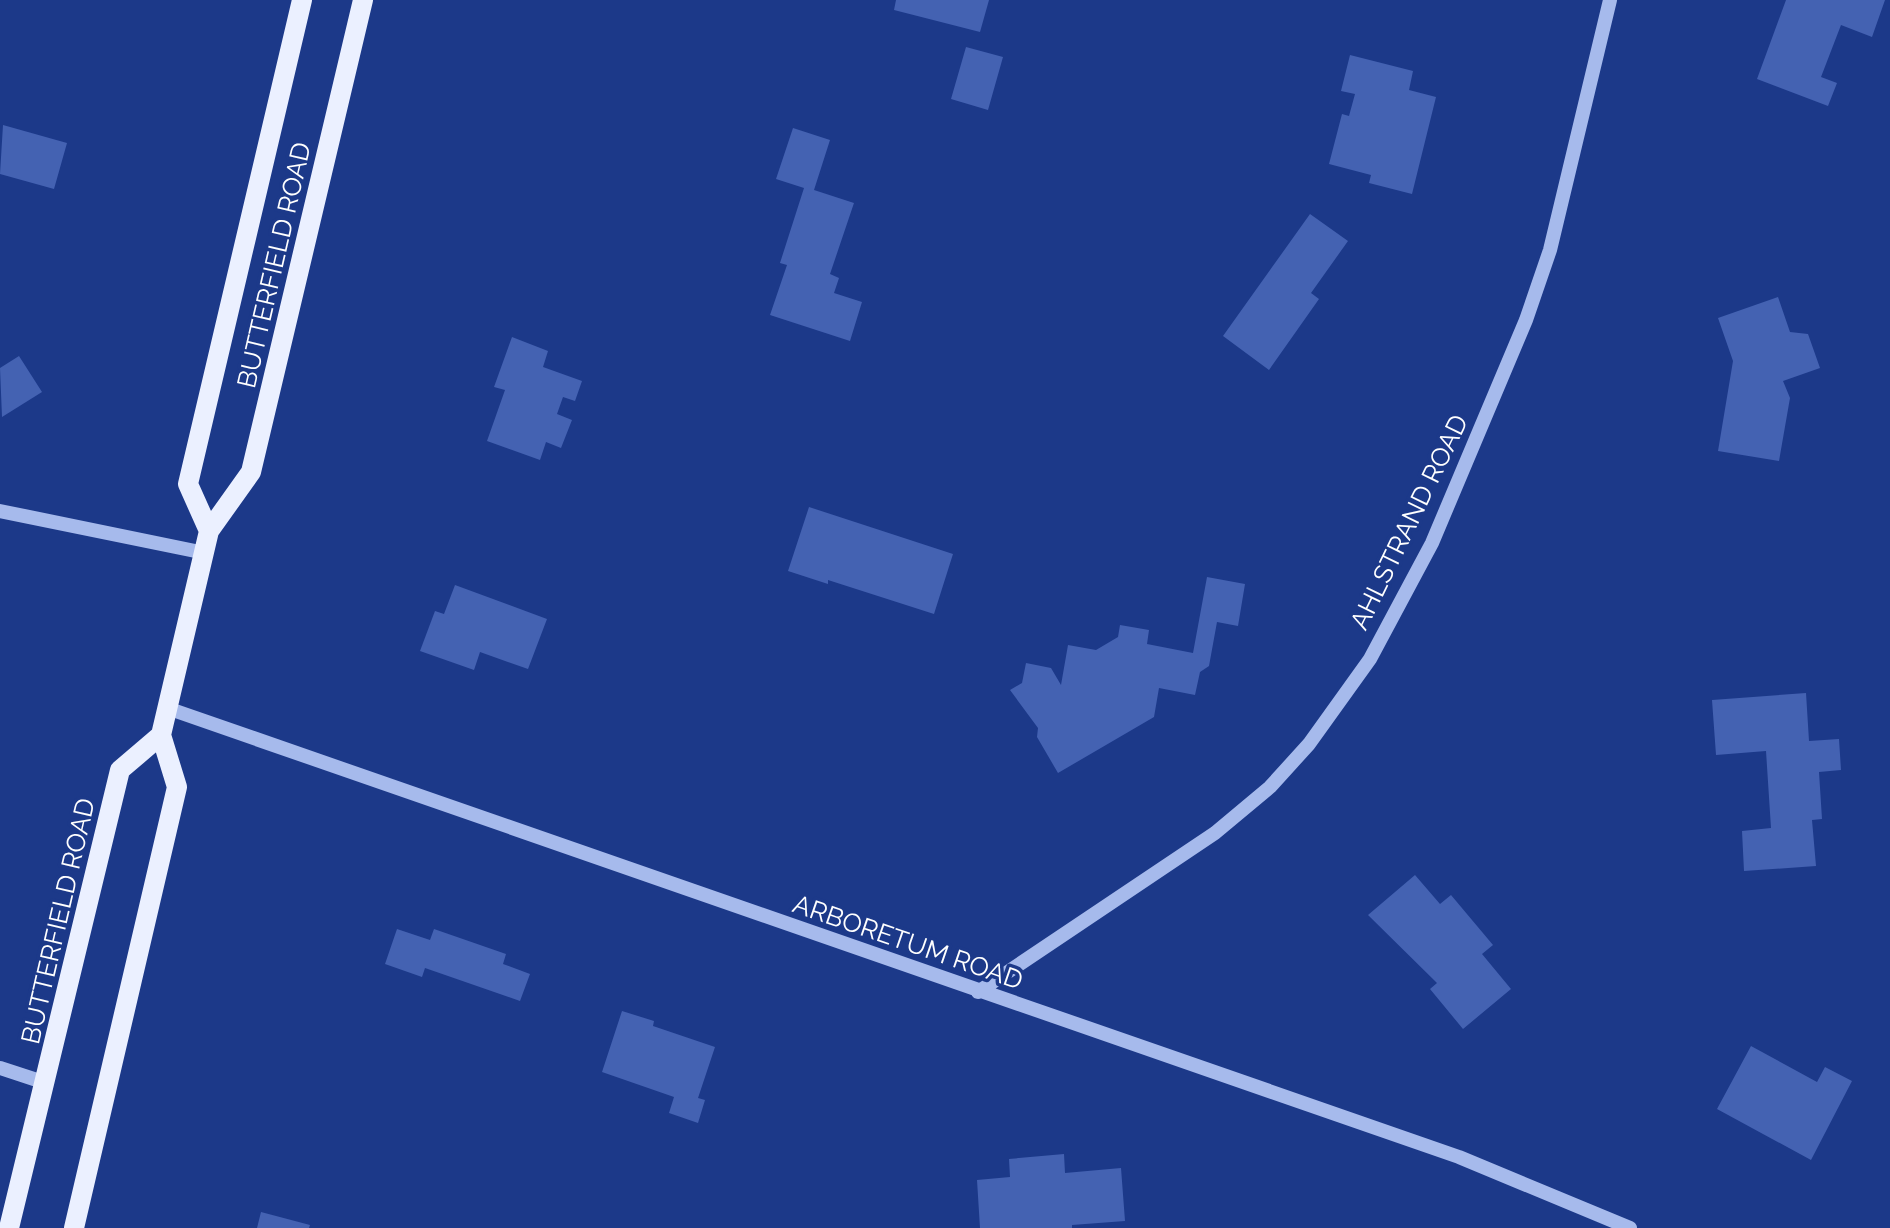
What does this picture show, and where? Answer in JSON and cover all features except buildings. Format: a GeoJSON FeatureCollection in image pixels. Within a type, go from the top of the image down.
{"type":"FeatureCollection","features":[{"type":"Feature","properties":{"kind":"main road","name":"BUTTERFIELD ROAD"},"geometry":{"type":"LineString","coordinates":[[209,531],[188,484],[302,0]]}},
{"type":"Feature","properties":{"kind":"main road","name":"BUTTERFIELD ROAD"},"geometry":{"type":"LineString","coordinates":[[74,1228],[177,787],[161,735],[167,708],[209,531],[251,472],[363,0]]}},
{"type":"Feature","properties":{"kind":"main road","name":"BUTTERFIELD ROAD"},"geometry":{"type":"LineString","coordinates":[[9,1228],[120,770],[161,735]]}},
{"type":"Feature","properties":{"kind":"street","name":"AHLSTRAND ROAD"},"geometry":{"type":"LineString","coordinates":[[978,992],[1215,833],[1259,796],[1309,744],[1370,659],[1432,543],[1526,320],[1550,250],[1610,0]]}},
{"type":"Feature","properties":{"kind":"street"},"geometry":{"type":"LineString","coordinates":[[0,511],[205,553]]}},
{"type":"Feature","properties":{"kind":"street","name":"ARBORETUM ROAD"},"geometry":{"type":"LineString","coordinates":[[167,708],[1459,1157],[1630,1228]]}},
{"type":"Feature","properties":{"kind":"street"},"geometry":{"type":"LineString","coordinates":[[0,1068],[46,1083]]}}]}
